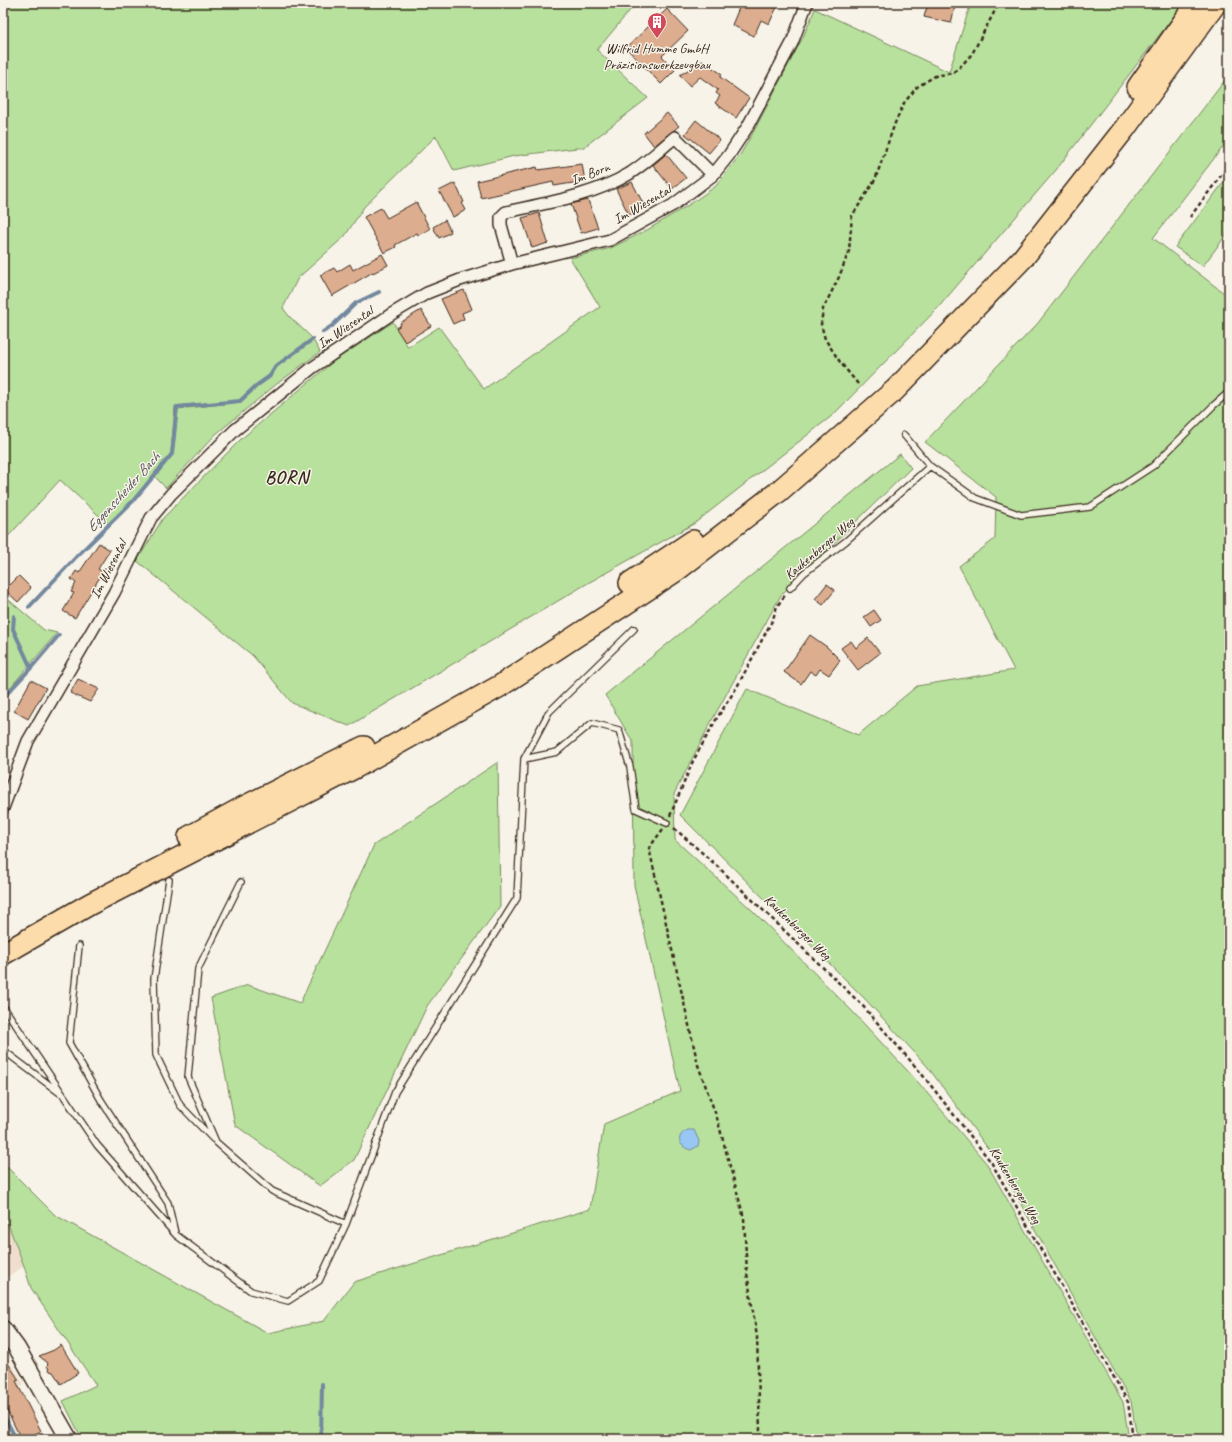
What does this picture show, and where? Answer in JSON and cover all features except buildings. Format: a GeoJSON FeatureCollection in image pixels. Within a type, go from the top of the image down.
{"type":"FeatureCollection","features":[{"type":"Feature","properties":{"kind":"highway"},"geometry":{"type":"LineString","coordinates":[[3,954],[496,671],[686,546],[775,480],[866,400],[916,352],[1008,255],[1118,115],[1197,3]]}},
{"type":"Feature","properties":{"kind":"highway"},"geometry":{"type":"LineString","coordinates":[[3,940],[93,889],[245,815],[356,767],[500,686],[677,570],[778,492],[895,390],[1023,258],[1125,128],[1216,3]]}},
{"type":"Feature","properties":{"kind":"main road"},"geometry":{"type":"LineString","coordinates":[[3,1329],[17,1348],[69,1439]]}},
{"type":"Feature","properties":{"kind":"street","name":"Im Wiesental"},"geometry":{"type":"LineString","coordinates":[[3,808],[28,741],[114,593],[151,518],[171,494],[235,430],[312,368],[390,315],[427,293],[460,280],[512,264],[610,240],[673,206],[713,175],[729,155],[748,126],[792,43],[807,3]]}},
{"type":"Feature","properties":{"kind":"street","name":"Im Born"},"geometry":{"type":"LineString","coordinates":[[512,264],[501,225],[501,217],[506,212],[570,197],[594,190],[613,182],[649,160],[675,137],[713,175]]}},
{"type":"Feature","properties":{"kind":"lane"},"geometry":{"type":"LineString","coordinates":[[904,435],[930,466],[975,498],[1021,515],[1090,507],[1153,466],[1229,392]]}},
{"type":"Feature","properties":{"kind":"lane","name":"Kaukenberger Weg"},"geometry":{"type":"LineString","coordinates":[[790,588],[804,573],[846,541],[930,466]]}},
{"type":"Feature","properties":{"kind":"lane"},"geometry":{"type":"LineString","coordinates":[[3,1006],[97,1145],[176,1235],[251,1291],[288,1301],[319,1281],[346,1224],[395,1092],[517,898],[524,759],[550,712],[634,629]]}},
{"type":"Feature","properties":{"kind":"lane"},"geometry":{"type":"LineString","coordinates":[[524,759],[557,752],[592,723],[619,730],[630,767],[636,809],[667,823]]}},
{"type":"Feature","properties":{"kind":"lane"},"geometry":{"type":"LineString","coordinates":[[169,880],[154,979],[156,1056],[180,1105],[216,1142],[272,1191],[346,1224]]}},
{"type":"Feature","properties":{"kind":"lane"},"geometry":{"type":"LineString","coordinates":[[216,1142],[188,1077],[198,969],[241,882]]}},
{"type":"Feature","properties":{"kind":"lane"},"geometry":{"type":"LineString","coordinates":[[79,946],[69,1043],[101,1100],[168,1203],[176,1235]]}},
{"type":"Feature","properties":{"kind":"lane"},"geometry":{"type":"LineString","coordinates":[[3,1050],[64,1096]]}},
{"type":"Feature","properties":{"kind":"path"},"geometry":{"type":"LineString","coordinates":[[858,384],[840,362],[825,339],[821,324],[823,309],[839,277],[849,251],[852,216],[875,180],[895,123],[904,103],[917,87],[935,76],[952,74],[959,68],[972,54],[999,3]]}},
{"type":"Feature","properties":{"kind":"path"},"geometry":{"type":"LineString","coordinates":[[1190,217],[1229,165]]}},
{"type":"Feature","properties":{"kind":"path","name":"Kaukenberger Weg"},"geometry":{"type":"LineString","coordinates":[[790,588],[777,606],[773,619],[737,687],[717,718],[693,761],[667,823],[716,865],[862,1005],[921,1074],[991,1162],[1128,1402],[1134,1439]]}},
{"type":"Feature","properties":{"kind":"path"},"geometry":{"type":"LineString","coordinates":[[667,823],[649,848],[698,1066],[717,1118],[744,1218],[747,1273],[757,1338],[760,1431],[762,1439]]}},
{"type":"Feature","properties":{"kind":"shaded area"},"geometry":{"type":"Polygon","coordinates":[[[3,1211],[24,1266],[3,1280],[3,1211]]]}},
{"type":"Feature","properties":{"kind":"shaded area"},"geometry":{"type":"Polygon","coordinates":[[[3,1351],[24,1384],[3,1395],[3,1351]]]}},
{"type":"Feature","properties":{"kind":"green space"},"geometry":{"type":"Polygon","coordinates":[[[3,3],[636,3],[597,50],[648,98],[584,147],[514,156],[454,171],[436,136],[364,207],[345,236],[298,278],[283,308],[289,316],[312,338],[275,366],[269,375],[240,400],[175,406],[171,453],[132,501],[108,524],[60,480],[3,542],[3,3]]]}},
{"type":"Feature","properties":{"kind":"green space"},"geometry":{"type":"Polygon","coordinates":[[[971,3],[1184,3],[1056,170],[937,309],[833,415],[695,523],[588,583],[349,726],[292,703],[253,656],[137,561],[163,518],[241,439],[334,361],[393,322],[408,347],[439,327],[484,389],[600,307],[570,258],[611,248],[647,230],[716,186],[740,155],[755,129],[803,37],[815,9],[949,72],[971,3]]]}},
{"type":"Feature","properties":{"kind":"green space"},"geometry":{"type":"Polygon","coordinates":[[[1229,75],[1229,139],[1153,238],[1229,297],[1229,1439],[1137,1439],[1131,1401],[995,1158],[927,1066],[864,998],[680,815],[747,689],[858,735],[917,686],[1014,670],[959,566],[995,539],[996,497],[925,442],[1038,323],[1229,75]]]}},
{"type":"Feature","properties":{"kind":"green space"},"geometry":{"type":"Polygon","coordinates":[[[1229,175],[1229,231],[1203,266],[1175,247],[1229,175]]]}},
{"type":"Feature","properties":{"kind":"green space"},"geometry":{"type":"Polygon","coordinates":[[[313,340],[320,352],[278,383],[216,434],[166,488],[155,477],[173,454],[178,409],[241,402],[270,376],[277,367],[313,340]]]}},
{"type":"Feature","properties":{"kind":"green space"},"geometry":{"type":"Polygon","coordinates":[[[900,454],[911,468],[781,595],[711,722],[674,794],[675,840],[752,910],[852,1011],[917,1081],[987,1164],[1123,1402],[1129,1439],[82,1439],[63,1401],[96,1385],[31,1288],[3,1211],[3,1163],[55,1215],[268,1333],[324,1321],[354,1282],[590,1209],[604,1124],[680,1091],[634,885],[633,742],[605,695],[900,454]]]}},
{"type":"Feature","properties":{"kind":"green space"},"geometry":{"type":"Polygon","coordinates":[[[3,595],[44,630],[57,633],[3,696],[3,595]]]}},
{"type":"Feature","properties":{"kind":"green space"},"geometry":{"type":"Polygon","coordinates":[[[498,762],[500,906],[427,1006],[354,1160],[320,1186],[235,1125],[211,998],[248,985],[300,1003],[374,845],[498,762]]]}},
{"type":"Feature","properties":{"kind":"water"},"geometry":{"type":"Polygon","coordinates":[[[688,1130],[694,1130],[699,1141],[698,1146],[691,1150],[683,1146],[680,1141],[681,1135],[688,1130]]]}},
{"type":"Feature","properties":{"kind":"waterway","name":"Eggenscheider Bach"},"geometry":{"type":"LineString","coordinates":[[323,332],[332,326],[356,303],[379,292]]}},
{"type":"Feature","properties":{"kind":"waterway","name":"Eggenscheider Bach"},"geometry":{"type":"LineString","coordinates":[[29,607],[77,556],[133,501],[172,454],[177,407],[240,401],[256,386],[270,376],[276,366],[313,339]]}},
{"type":"Feature","properties":{"kind":"waterway","name":"Eggenscheider Bach"},"geometry":{"type":"LineString","coordinates":[[3,698],[31,668],[13,629],[14,616]]}},
{"type":"Feature","properties":{"kind":"waterway"},"geometry":{"type":"LineString","coordinates":[[31,668],[59,635]]}},
{"type":"Feature","properties":{"kind":"waterway"},"geometry":{"type":"LineString","coordinates":[[321,1439],[322,1384]]}},
{"type":"Feature","properties":{"kind":"waterway"},"geometry":{"type":"LineString","coordinates":[[3,1414],[16,1439]]}},
{"type":"Feature","properties":{"kind":"place","name":"Wilfrid Humme GmbH Präzisionswerkzeugbau"},"geometry":{"type":"Point","coordinates":[657,39]}},
{"type":"Feature","properties":{"kind":"district","name":"BORN"},"geometry":{"type":"Point","coordinates":[287,477]}}]}
